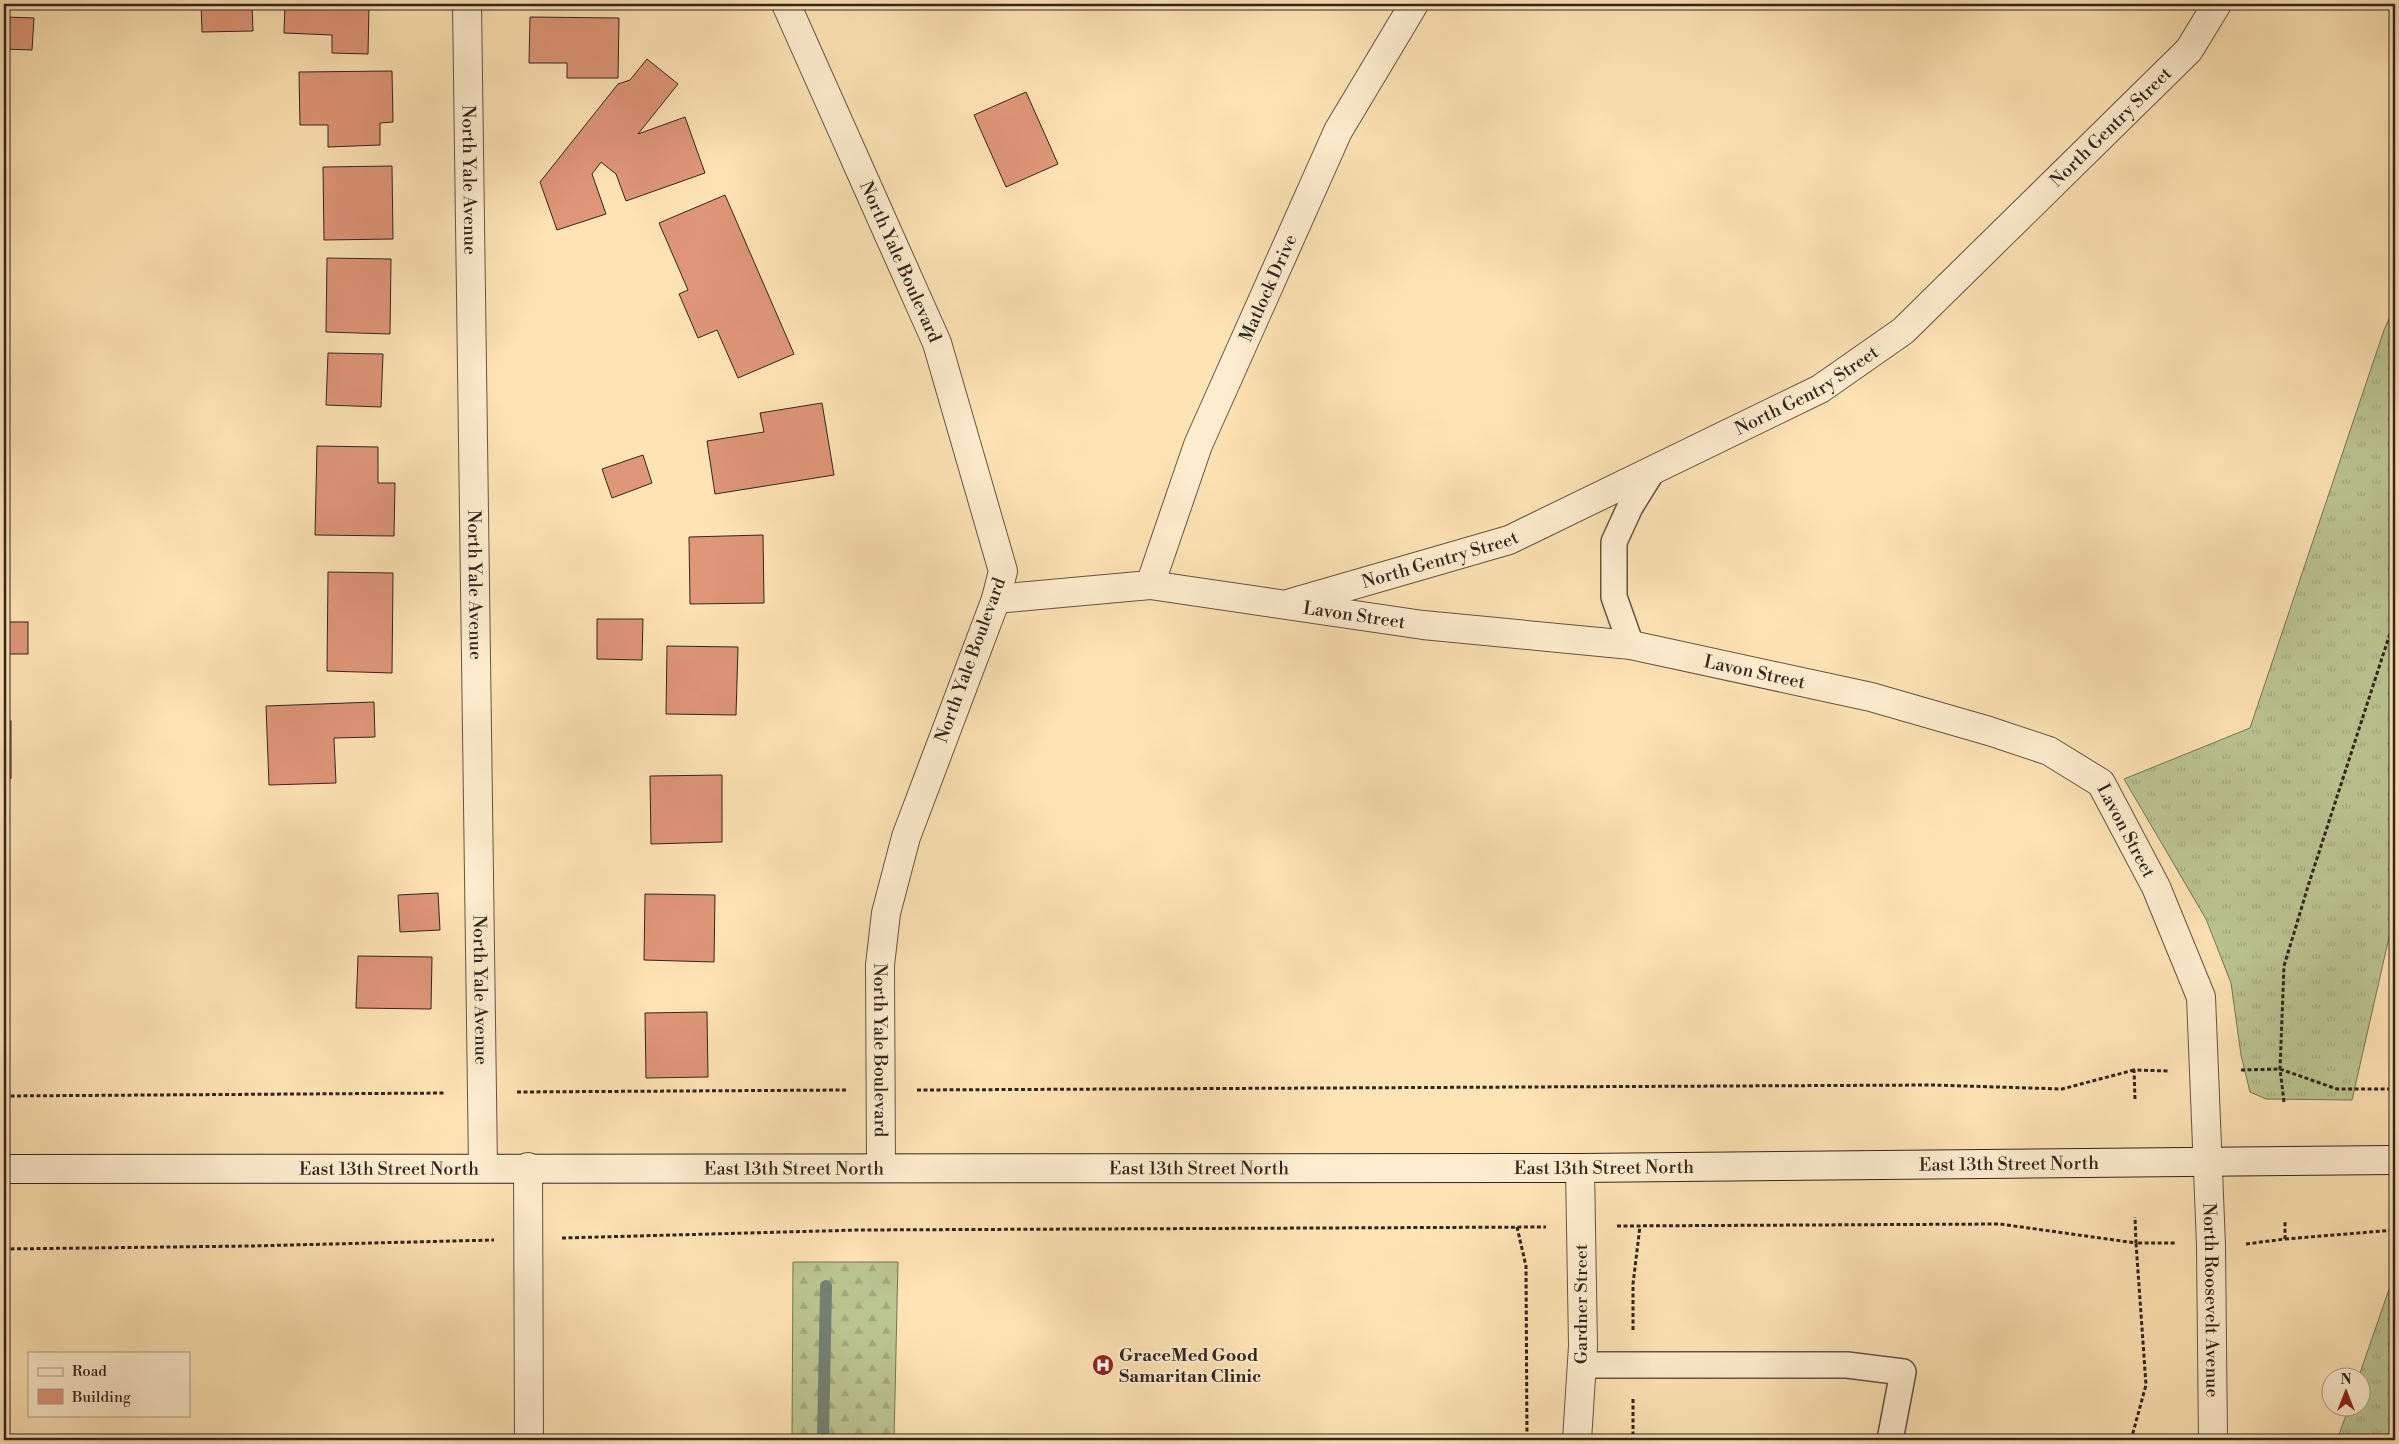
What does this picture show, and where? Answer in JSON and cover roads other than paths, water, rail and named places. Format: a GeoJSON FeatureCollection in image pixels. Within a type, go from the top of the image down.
{"type":"FeatureCollection","features":[{"type":"Feature","properties":{"kind":"street","name":"North Yale Avenue"},"geometry":{"type":"LineString","coordinates":[[467,4],[484,1167]]}},
{"type":"Feature","properties":{"kind":"street","name":"North Yale Boulevard"},"geometry":{"type":"LineString","coordinates":[[786,4],[937,344],[1003,571],[996,599],[906,837],[886,913],[880,965],[881,1168]]}},
{"type":"Feature","properties":{"kind":"street","name":"Matlock Drive"},"geometry":{"type":"LineString","coordinates":[[1150,585],[1198,444],[1338,131],[1414,4]]}},
{"type":"Feature","properties":{"kind":"street","name":"North Gentry Street"},"geometry":{"type":"LineString","coordinates":[[1282,605],[1509,540],[1820,388],[1903,331],[2189,50],[2217,4]]}},
{"type":"Feature","properties":{"kind":"street","name":"Lavon Street"},"geometry":{"type":"LineString","coordinates":[[996,599],[1150,585],[1423,625],[1632,645],[1871,697],[2049,751],[2102,783],[2156,887],[2201,997],[2208,1161]]}},
{"type":"Feature","properties":{"kind":"street","name":"East 13th Street North"},"geometry":{"type":"LineString","coordinates":[[4,1169],[484,1167],[1580,1168],[2395,1160]]}},
{"type":"Feature","properties":{"kind":"street","name":"North Roosevelt Avenue"},"geometry":{"type":"LineString","coordinates":[[2208,1161],[2213,1440]]}},
{"type":"Feature","properties":{"kind":"street"},"geometry":{"type":"LineString","coordinates":[[528,1167],[529,1440]]}},
{"type":"Feature","properties":{"kind":"street","name":"Gardner Street"},"geometry":{"type":"LineString","coordinates":[[1577,1440],[1582,1366],[1580,1168]]}},
{"type":"Feature","properties":{"kind":"lane"},"geometry":{"type":"LineString","coordinates":[[1632,645],[1614,597],[1614,542],[1630,507],[1653,470]]}},
{"type":"Feature","properties":{"kind":"lane"},"geometry":{"type":"LineString","coordinates":[[1582,1366],[1848,1366],[1903,1372],[1890,1440]]}},
{"type":"Feature","properties":{"kind":"waterway"},"geometry":{"type":"LineString","coordinates":[[823,1440],[826,1286]]}},
{"type":"Feature","properties":{"kind":"place","name":"GraceMed Good Samaritan Clinic"},"geometry":{"type":"Point","coordinates":[1103,1365]}}]}
